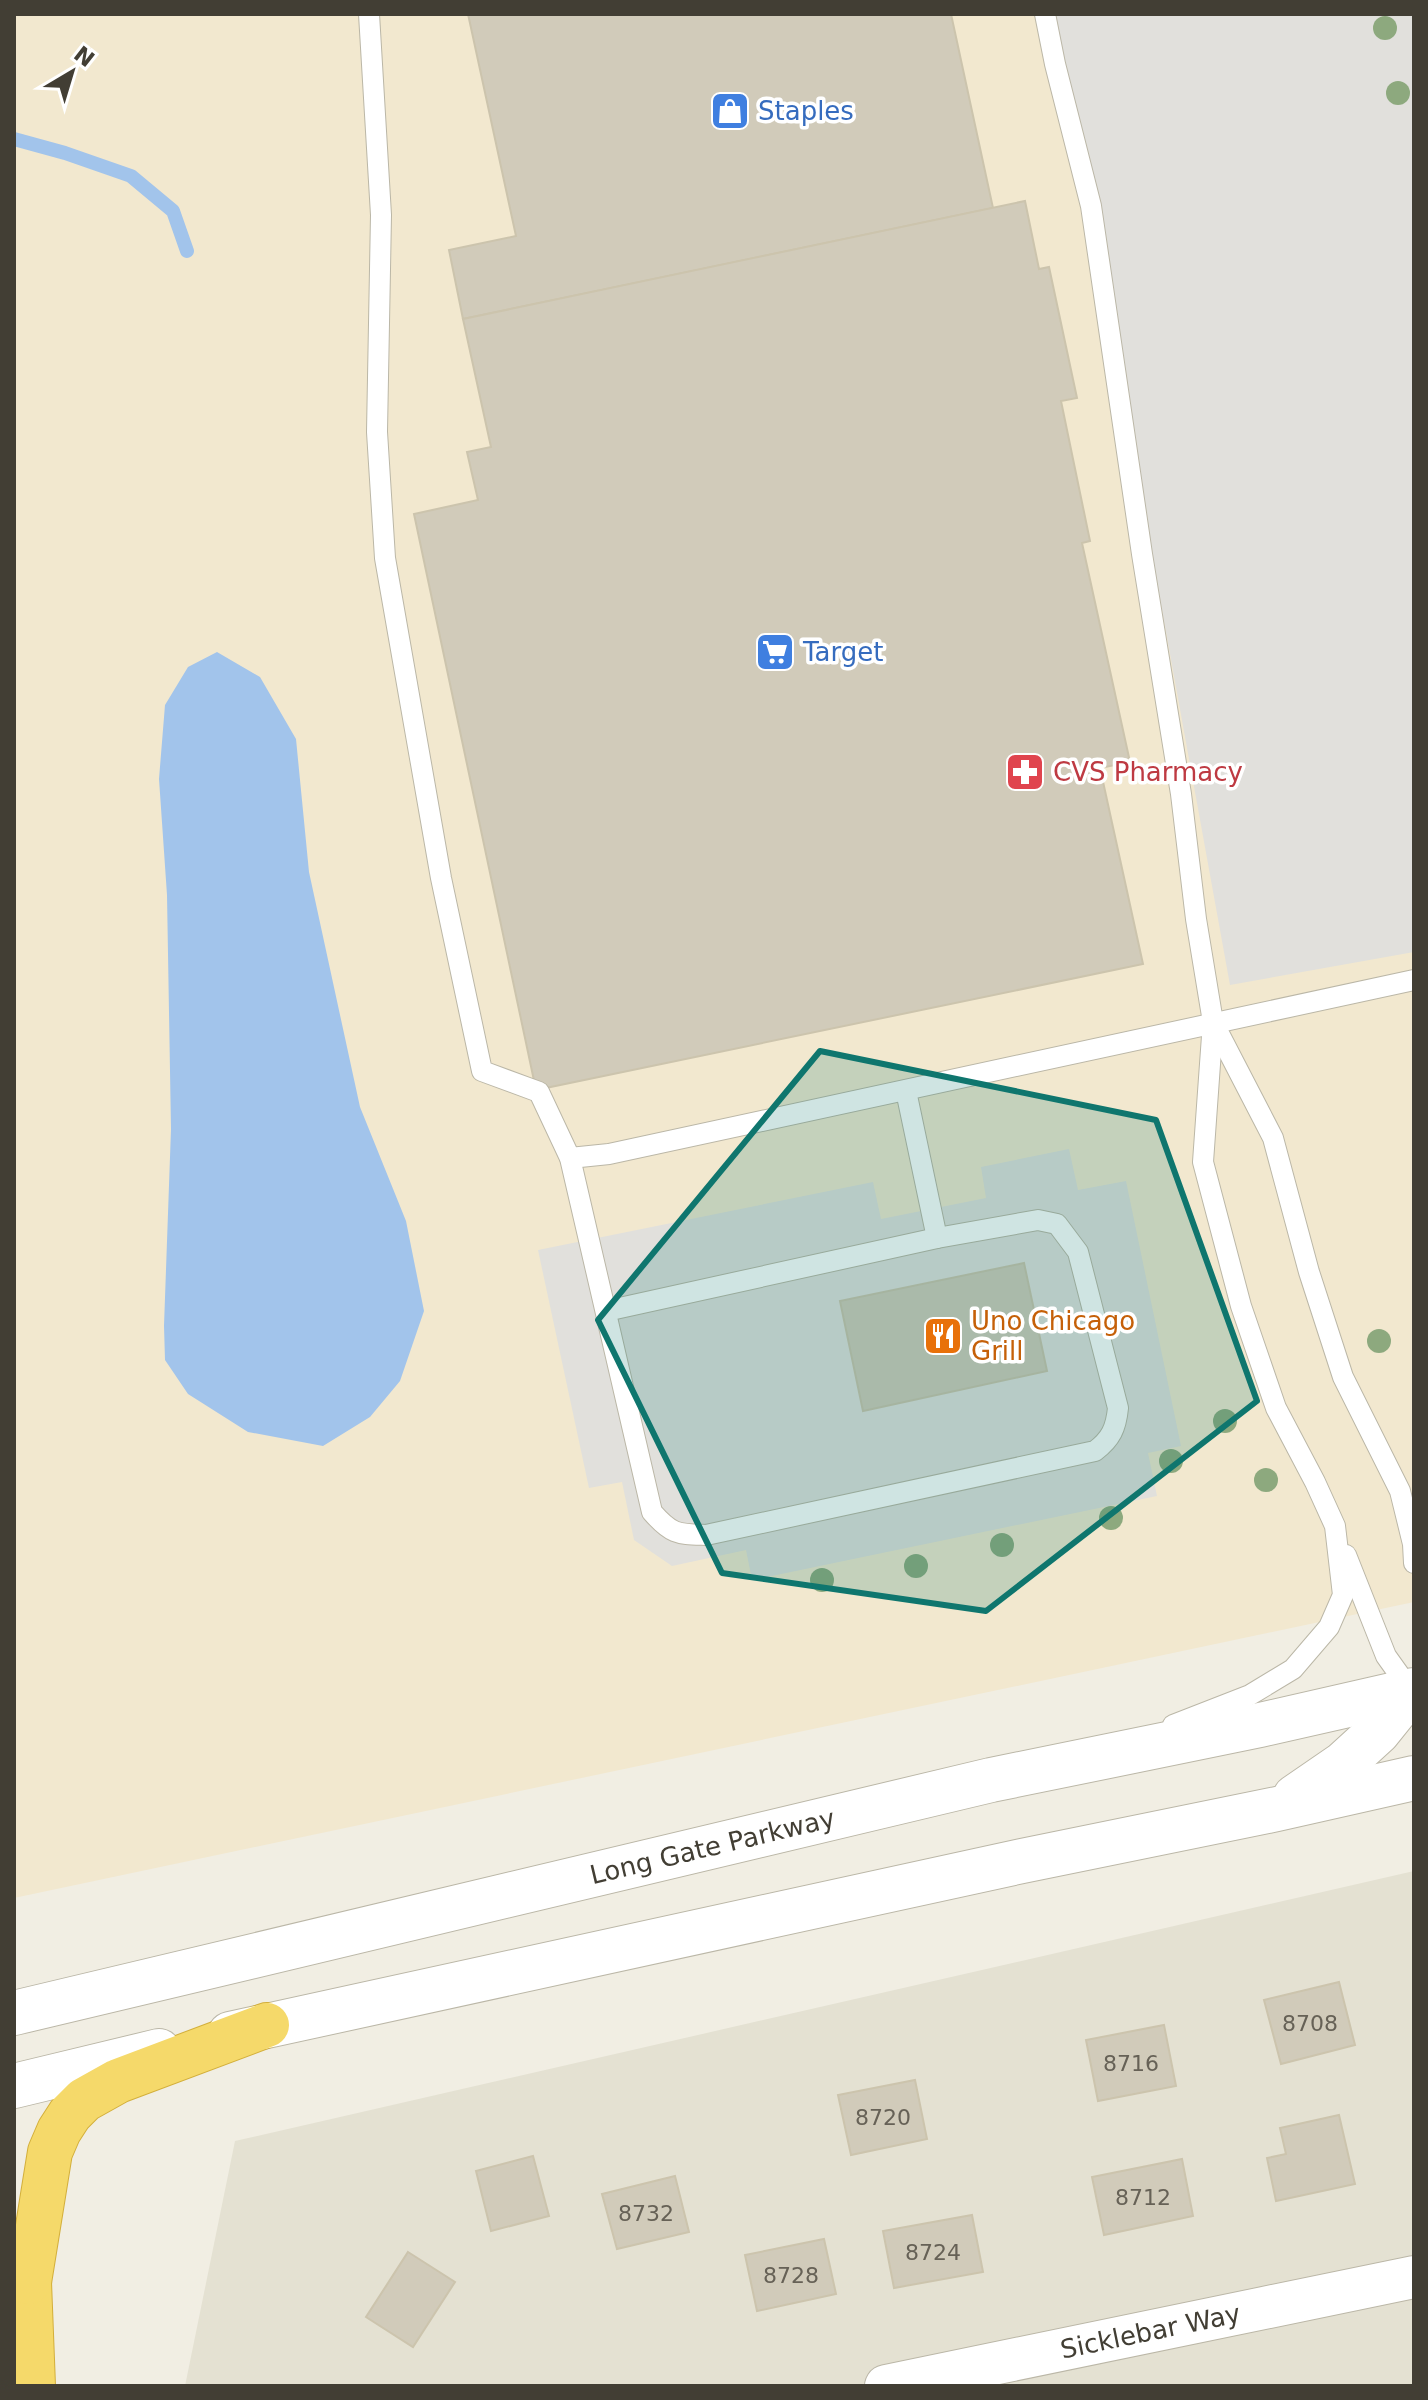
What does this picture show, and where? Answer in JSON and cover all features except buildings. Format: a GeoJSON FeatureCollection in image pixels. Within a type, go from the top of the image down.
{"type":"FeatureCollection","features":[{"type":"Feature","properties":{"kind":"highway"},"geometry":{"type":"LineString","coordinates":[[29,2282],[50,2152],[70,2114],[84,2100],[118,2081],[267,2025]]}},
{"type":"Feature","properties":{"kind":"highway"},"geometry":{"type":"LineString","coordinates":[[14,2195],[29,2282],[33,2386]]}},
{"type":"Feature","properties":{"kind":"street","name":"Long Gate Parkway"},"geometry":{"type":"LineString","coordinates":[[14,2013],[1085,1759],[1260,1725],[1413,1686]]}},
{"type":"Feature","properties":{"kind":"street"},"geometry":{"type":"LineString","coordinates":[[1277,1809],[1343,1764],[1378,1732],[1413,1686]]}},
{"type":"Feature","properties":{"kind":"street"},"geometry":{"type":"LineString","coordinates":[[1260,1725],[1326,1729],[1384,1746],[1414,1764]]}},
{"type":"Feature","properties":{"kind":"street"},"geometry":{"type":"LineString","coordinates":[[14,2086],[267,2025],[1414,1778]]}},
{"type":"Feature","properties":{"kind":"street","name":"Sicklebar Way"},"geometry":{"type":"LineString","coordinates":[[886,2386],[1414,2277]]}},
{"type":"Feature","properties":{"kind":"lane"},"geometry":{"type":"LineString","coordinates":[[369,14],[381,215],[377,432],[385,558],[438,863],[482,1071],[539,1092],[570,1158],[652,1512],[663,1525],[678,1534],[706,1535],[1095,1451],[1108,1441],[1116,1427],[1118,1408],[1078,1252],[1057,1224],[1038,1220],[937,1238],[606,1311]]}},
{"type":"Feature","properties":{"kind":"lane"},"geometry":{"type":"LineString","coordinates":[[1045,14],[1091,206],[1213,1022],[1203,1162],[1241,1306],[1276,1408],[1335,1526],[1386,1656],[1413,1686]]}},
{"type":"Feature","properties":{"kind":"lane"},"geometry":{"type":"LineString","coordinates":[[570,1158],[609,1154],[1414,980]]}},
{"type":"Feature","properties":{"kind":"lane"},"geometry":{"type":"LineString","coordinates":[[1213,1022],[1273,1138],[1309,1272],[1343,1377],[1400,1491],[1414,1545],[1414,1563]]}},
{"type":"Feature","properties":{"kind":"lane"},"geometry":{"type":"LineString","coordinates":[[906,1091],[937,1238]]}},
{"type":"Feature","properties":{"kind":"lane"},"geometry":{"type":"LineString","coordinates":[[1085,1759],[1250,1695],[1293,1669],[1329,1627],[1343,1595],[1335,1526]]}},
{"type":"Feature","properties":{"kind":"highlighted area"},"geometry":{"type":"Polygon","coordinates":[[[820,1051],[1156,1120],[1257,1401],[986,1611],[722,1573],[598,1320],[820,1051]]]}},
{"type":"Feature","properties":{"kind":"shaded area"},"geometry":{"type":"Polygon","coordinates":[[[14,14],[1414,14],[1414,1602],[14,1898],[14,14]]]}},
{"type":"Feature","properties":{"kind":"shaded area"},"geometry":{"type":"Polygon","coordinates":[[[1054,14],[1414,14],[1414,952],[1230,985],[1054,14]]]}},
{"type":"Feature","properties":{"kind":"shaded area"},"geometry":{"type":"Polygon","coordinates":[[[1069,1149],[1078,1190],[1126,1181],[1181,1446],[1148,1453],[1157,1496],[752,1580],[746,1550],[672,1566],[634,1540],[622,1482],[589,1488],[538,1250],[873,1182],[881,1219],[986,1198],[981,1167],[1069,1149]],[[1023,1263],[840,1301],[863,1410],[1047,1371],[1023,1263]]]}},
{"type":"Feature","properties":{"kind":"shaded area"},"geometry":{"type":"Polygon","coordinates":[[[1414,1871],[1414,2386],[185,2386],[235,2141],[1414,1871]]]}},
{"type":"Feature","properties":{"kind":"water"},"geometry":{"type":"Polygon","coordinates":[[[217,652],[260,677],[296,739],[309,872],[360,1107],[406,1221],[424,1311],[400,1381],[370,1417],[323,1446],[248,1432],[188,1394],[165,1360],[171,1129],[167,895],[159,779],[165,705],[188,667],[217,652]]]}},
{"type":"Feature","properties":{"kind":"waterway"},"geometry":{"type":"LineString","coordinates":[[14,139],[131,176],[173,211],[187,251]]}},
{"type":"Feature","properties":{"kind":"place","name":"Staples"},"geometry":{"type":"Point","coordinates":[730,111]}},
{"type":"Feature","properties":{"kind":"place","name":"Target"},"geometry":{"type":"Point","coordinates":[775,652]}},
{"type":"Feature","properties":{"kind":"place","name":"CVS Pharmacy"},"geometry":{"type":"Point","coordinates":[1025,772]}},
{"type":"Feature","properties":{"kind":"place","name":"Uno Chicago Grill"},"geometry":{"type":"Point","coordinates":[943,1336]}}]}
